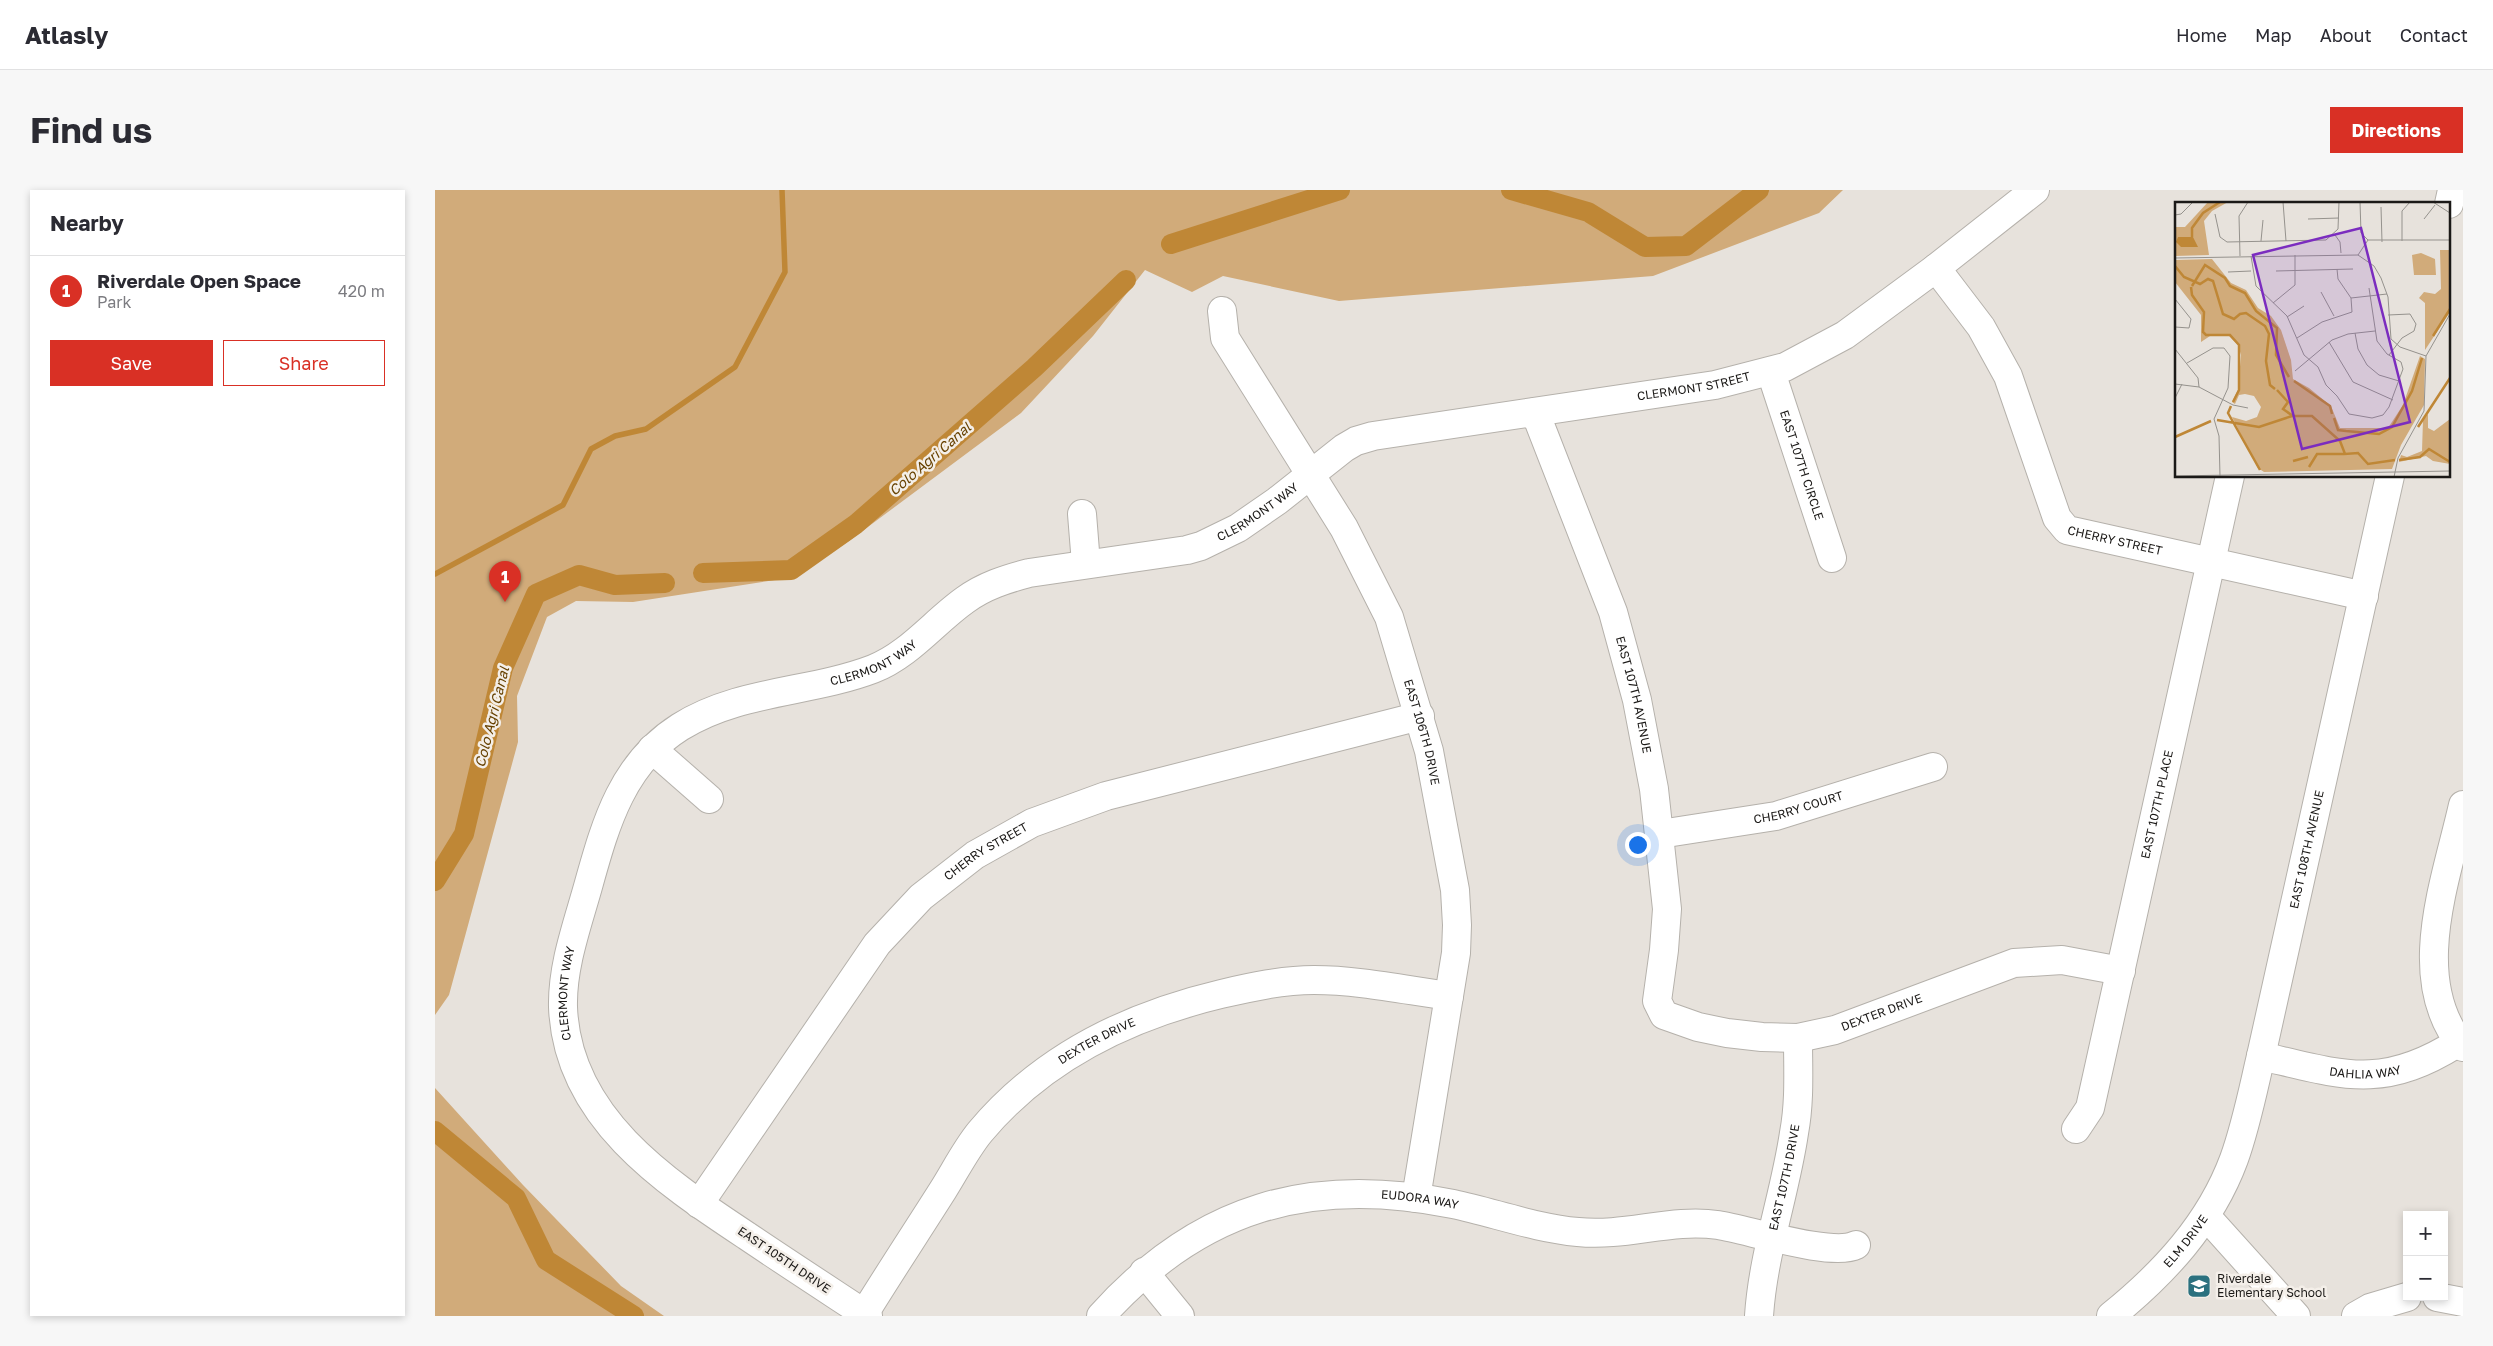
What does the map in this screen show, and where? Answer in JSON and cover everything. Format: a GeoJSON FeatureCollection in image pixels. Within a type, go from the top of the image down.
{"type":"FeatureCollection","features":[{"type":"Feature","properties":{"kind":"street","name":"CLERMONT STREET"},"geometry":{"type":"LineString","coordinates":[[1311,476],[1343,448],[1356,441],[1715,385],[1771,372],[1805,358],[1845,335],[1936,268],[2035,190]]}},
{"type":"Feature","properties":{"kind":"street","name":"CHERRY STREET"},"geometry":{"type":"LineString","coordinates":[[1936,268],[1996,352],[2020,408],[2057,518],[2063,527],[2067,530],[2363,596]]}},
{"type":"Feature","properties":{"kind":"street","name":"EAST 106TH DRIVE"},"geometry":{"type":"LineString","coordinates":[[1222,311],[1225,338],[1344,528],[1380,596],[1389,616],[1429,751],[1455,890],[1457,925],[1456,953],[1416,1198]]}},
{"type":"Feature","properties":{"kind":"street","name":"EAST 107TH CIRCLE"},"geometry":{"type":"LineString","coordinates":[[1771,372],[1832,558]]}},
{"type":"Feature","properties":{"kind":"street","name":"EAST 107TH AVENUE"},"geometry":{"type":"LineString","coordinates":[[1535,412],[1613,612],[1637,700],[1659,834],[1667,909],[1658,991]]}},
{"type":"Feature","properties":{"kind":"street","name":"CLERMONT WAY"},"geometry":{"type":"LineString","coordinates":[[699,1204],[633,1151],[591,1101],[576,1070],[569,1048],[563,1010],[563,985],[570,950],[608,819],[622,787],[652,749],[681,726],[722,707],[874,669],[907,649],[964,600],[1007,578],[1086,564],[1187,550],[1201,546],[1238,528],[1311,476]]}},
{"type":"Feature","properties":{"kind":"street","name":"EAST 107TH PLACE"},"geometry":{"type":"LineString","coordinates":[[2076,1129],[2090,1108],[2230,478]]}},
{"type":"Feature","properties":{"kind":"street","name":"EAST 108TH AVENUE"},"geometry":{"type":"LineString","coordinates":[[2206,1216],[2233,1159],[2247,1114],[2389,478]]}},
{"type":"Feature","properties":{"kind":"street"},"geometry":{"type":"LineString","coordinates":[[1082,514],[1086,564]]}},
{"type":"Feature","properties":{"kind":"street","name":"CHERRY STREET"},"geometry":{"type":"LineString","coordinates":[[699,1204],[877,944],[921,897],[975,855],[1032,823],[1105,796],[1420,716]]}},
{"type":"Feature","properties":{"kind":"street"},"geometry":{"type":"LineString","coordinates":[[652,749],[709,799]]}},
{"type":"Feature","properties":{"kind":"street","name":"CHERRY COURT"},"geometry":{"type":"LineString","coordinates":[[1659,834],[1776,816],[1933,768]]}},
{"type":"Feature","properties":{"kind":"street"},"geometry":{"type":"LineString","coordinates":[[2461,1044],[2439,1004],[2433,972],[2433,938],[2463,805]]}},
{"type":"Feature","properties":{"kind":"street","name":"DEXTER DRIVE"},"geometry":{"type":"LineString","coordinates":[[1658,991],[1659,1009],[1671,1019],[1727,1032],[1762,1037],[1798,1038],[1835,1030],[2014,963],[2062,960],[2121,971]]}},
{"type":"Feature","properties":{"kind":"street","name":"DEXTER DRIVE"},"geometry":{"type":"LineString","coordinates":[[866,1315],[979,1133],[1020,1091],[1038,1076],[1065,1057],[1108,1033],[1194,1000],[1250,987],[1281,983],[1314,980],[1348,982],[1449,996]]}},
{"type":"Feature","properties":{"kind":"street","name":"EAST 107TH DRIVE"},"geometry":{"type":"LineString","coordinates":[[1759,1316],[1772,1236],[1795,1132],[1799,1100],[1798,1038]]}},
{"type":"Feature","properties":{"kind":"street","name":"DAHLIA WAY"},"geometry":{"type":"LineString","coordinates":[[2261,1056],[2333,1073],[2380,1075],[2426,1060],[2461,1044]]}},
{"type":"Feature","properties":{"kind":"street","name":"EUDORA WAY"},"geometry":{"type":"LineString","coordinates":[[1101,1316],[1144,1272],[1166,1254],[1207,1229],[1247,1212],[1315,1196],[1349,1194],[1416,1198],[1455,1204],[1523,1223],[1577,1232],[1618,1232],[1687,1223],[1711,1224],[1824,1248],[1841,1249],[1856,1245]]}},
{"type":"Feature","properties":{"kind":"street","name":"EAST 105TH DRIVE"},"geometry":{"type":"LineString","coordinates":[[699,1204],[866,1315]]}},
{"type":"Feature","properties":{"kind":"street","name":"ELM DRIVE"},"geometry":{"type":"LineString","coordinates":[[2111,1316],[2144,1289],[2168,1264],[2206,1216],[2296,1316]]}},
{"type":"Feature","properties":{"kind":"street"},"geometry":{"type":"LineString","coordinates":[[1144,1272],[1180,1316]]}},
{"type":"Feature","properties":{"kind":"street"},"geometry":{"type":"LineString","coordinates":[[2356,1316],[2370,1308],[2403,1298]]}},
{"type":"Feature","properties":{"kind":"street"},"geometry":{"type":"LineString","coordinates":[[2448,1299],[2463,1302]]}},
{"type":"Feature","properties":{"kind":"shaded area"},"geometry":{"type":"Polygon","coordinates":[[[435,190],[1843,190],[1819,213],[1653,276],[1339,301],[1223,276],[1192,292],[1145,270],[1093,336],[1021,413],[849,541],[794,577],[633,602],[576,601],[547,617],[517,696],[518,742],[449,995],[435,1015],[435,190]]]}},
{"type":"Feature","properties":{"kind":"shaded area"},"geometry":{"type":"Polygon","coordinates":[[[435,1088],[523,1185],[621,1286],[664,1316],[435,1316],[435,1088]]]}},
{"type":"Feature","properties":{"kind":"waterway"},"geometry":{"type":"LineString","coordinates":[[435,574],[563,505],[591,449],[615,436],[646,429],[735,367],[785,272],[782,190]]}},
{"type":"Feature","properties":{"kind":"waterway","name":"Colo Agri Canal"},"geometry":{"type":"LineString","coordinates":[[1171,244],[1340,190]]}},
{"type":"Feature","properties":{"kind":"waterway","name":"Colo Agri Canal"},"geometry":{"type":"LineString","coordinates":[[1511,190],[1588,212],[1645,247],[1686,246],[1759,190]]}},
{"type":"Feature","properties":{"kind":"waterway","name":"Colo Agri Canal"},"geometry":{"type":"LineString","coordinates":[[703,573],[791,570],[856,524],[1034,368],[1126,280]]}},
{"type":"Feature","properties":{"kind":"waterway","name":"Colo Agri Canal"},"geometry":{"type":"LineString","coordinates":[[435,881],[464,834],[503,668],[536,594],[579,575],[615,585],[665,583]]}},
{"type":"Feature","properties":{"kind":"waterway","name":"Colo Agri Canal"},"geometry":{"type":"LineString","coordinates":[[435,1131],[516,1198],[546,1260],[634,1316]]}},
{"type":"Feature","properties":{"kind":"place","name":"Riverdale Open Space"},"geometry":{"type":"Point","coordinates":[505,602]}},
{"type":"Feature","properties":{"kind":"place","name":"Riverdale Elementary School"},"geometry":{"type":"Point","coordinates":[2199,1286]}}]}
